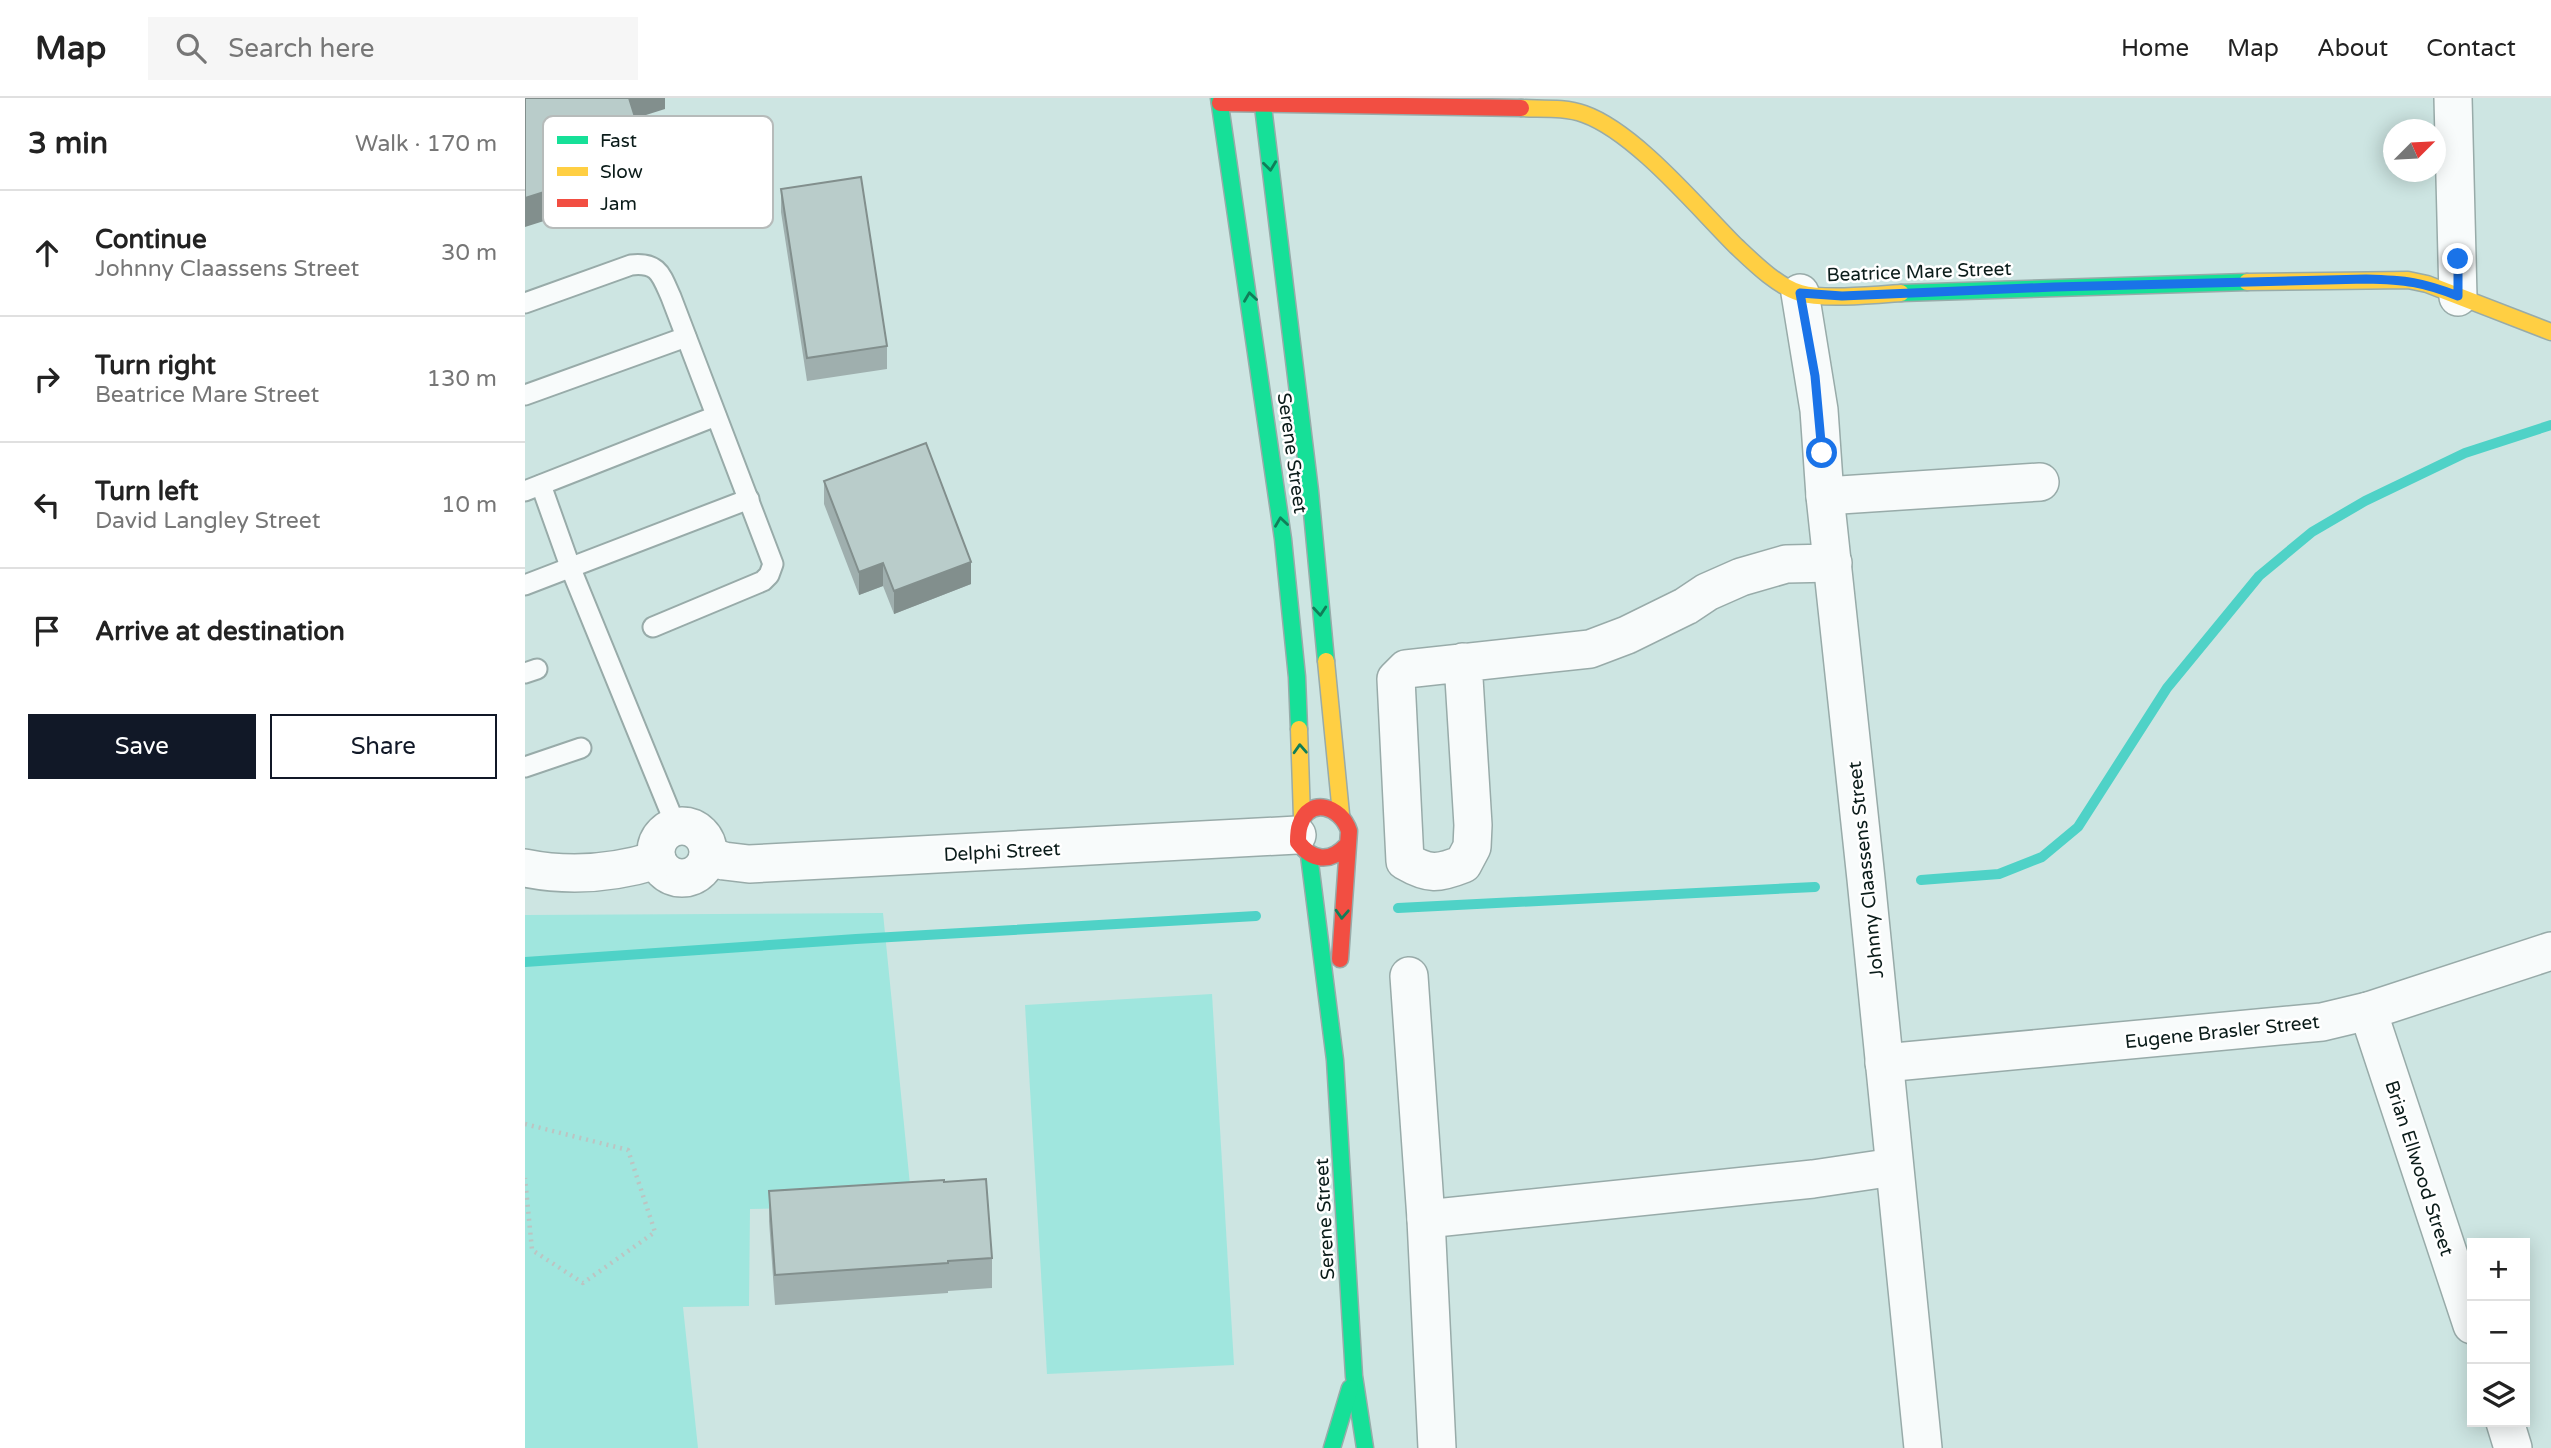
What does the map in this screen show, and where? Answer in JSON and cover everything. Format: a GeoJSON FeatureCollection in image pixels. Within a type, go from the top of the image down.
{"type":"FeatureCollection","features":[{"type":"Feature","properties":{"kind":"street"},"geometry":{"type":"LineString","coordinates":[[2453,98],[2458,296]]}},
{"type":"Feature","properties":{"kind":"street","name":"Beatrice Mare Street"},"geometry":{"type":"LineString","coordinates":[[1219,100],[1571,104],[1634,144],[1762,271],[1800,293],[1842,296],[2054,287],[2408,280],[2427,284],[2551,332]]}},
{"type":"Feature","properties":{"kind":"street","name":"Serene Street"},"geometry":{"type":"LineString","coordinates":[[1219,100],[1283,539],[1297,677],[1303,836],[1335,1060],[1353,1376],[1365,1448]]}},
{"type":"Feature","properties":{"kind":"street","name":"Serene Street"},"geometry":{"type":"LineString","coordinates":[[1262,100],[1310,491],[1341,814]]}},
{"type":"Feature","properties":{"kind":"street","name":"Johnny Claassens Street"},"geometry":{"type":"LineString","coordinates":[[1800,293],[1816,387],[1923,1448]]}},
{"type":"Feature","properties":{"kind":"street"},"geometry":{"type":"LineString","coordinates":[[1825,496],[1899,489],[2040,482]]}},
{"type":"Feature","properties":{"kind":"street"},"geometry":{"type":"LineString","coordinates":[[1463,662],[1472,847],[1463,864],[1442,872],[1422,870],[1405,861],[1396,679],[1405,669],[1463,662],[1590,649],[1627,635],[1741,577],[1786,564],[1833,563]]}},
{"type":"Feature","properties":{"kind":"street"},"geometry":{"type":"LineString","coordinates":[[1317,807],[1334,809],[1341,814],[1349,830],[1346,846],[1341,853],[1325,859],[1303,836],[1317,807]]}},
{"type":"Feature","properties":{"kind":"street"},"geometry":{"type":"LineString","coordinates":[[685,825],[701,832],[709,848],[700,871],[685,878],[668,874],[657,860],[657,843],[668,830],[676,826],[685,825]]}},
{"type":"Feature","properties":{"kind":"street","name":"Delphi Street"},"geometry":{"type":"LineString","coordinates":[[708,856],[750,864],[1303,836]]}},
{"type":"Feature","properties":{"kind":"street","name":"Serene Street"},"geometry":{"type":"LineString","coordinates":[[1335,1060],[1346,846]]}},
{"type":"Feature","properties":{"kind":"street"},"geometry":{"type":"LineString","coordinates":[[525,868],[582,873],[613,871],[657,860]]}},
{"type":"Feature","properties":{"kind":"street","name":"Eugene Brasler Street"},"geometry":{"type":"LineString","coordinates":[[1884,1063],[2322,1021],[2368,1012],[2551,951]]}},
{"type":"Feature","properties":{"kind":"street"},"geometry":{"type":"LineString","coordinates":[[1409,976],[1426,1219],[1437,1448]]}},
{"type":"Feature","properties":{"kind":"street","name":"Brian Ellwood Street"},"geometry":{"type":"LineString","coordinates":[[2368,1012],[2467,1310]]}},
{"type":"Feature","properties":{"kind":"street"},"geometry":{"type":"LineString","coordinates":[[1426,1219],[1813,1179],[1894,1167]]}},
{"type":"Feature","properties":{"kind":"street","name":"Serene Street"},"geometry":{"type":"LineString","coordinates":[[1332,1448],[1353,1376]]}},
{"type":"Feature","properties":{"kind":"street"},"geometry":{"type":"LineString","coordinates":[[2507,1427],[2513,1448]]}},
{"type":"Feature","properties":{"kind":"lane"},"geometry":{"type":"LineString","coordinates":[[525,303],[631,265],[645,264],[654,267],[663,279],[686,337],[773,564],[769,575],[763,581],[653,627]]}},
{"type":"Feature","properties":{"kind":"lane"},"geometry":{"type":"LineString","coordinates":[[525,394],[686,337]]}},
{"type":"Feature","properties":{"kind":"lane"},"geometry":{"type":"LineString","coordinates":[[676,826],[571,569],[533,489],[716,416]]}},
{"type":"Feature","properties":{"kind":"lane"},"geometry":{"type":"LineString","coordinates":[[525,586],[749,499]]}},
{"type":"Feature","properties":{"kind":"lane"},"geometry":{"type":"LineString","coordinates":[[525,767],[580,748]]}},
{"type":"Feature","properties":{"kind":"path"},"geometry":{"type":"LineString","coordinates":[[525,1124],[628,1150],[655,1232],[583,1283],[532,1250],[525,1178]]}},
{"type":"Feature","properties":{"kind":"shaded area"},"geometry":{"type":"Polygon","coordinates":[[[883,913],[912,1205],[750,1209],[749,1306],[683,1307],[698,1448],[525,1448],[525,915],[883,913]]]}},
{"type":"Feature","properties":{"kind":"shaded area"},"geometry":{"type":"Polygon","coordinates":[[[1212,994],[1234,1365],[1047,1374],[1025,1005],[1212,994]]]}},
{"type":"Feature","properties":{"kind":"building"},"geometry":{"type":"Polygon","coordinates":[[[525,98],[629,98],[635,116],[543,116],[543,192],[525,198],[525,98]]]}},
{"type":"Feature","properties":{"kind":"building"},"geometry":{"type":"Polygon","coordinates":[[[861,177],[887,346],[807,358],[781,189],[861,177]]]}},
{"type":"Feature","properties":{"kind":"building"},"geometry":{"type":"Polygon","coordinates":[[[926,443],[971,562],[894,591],[883,563],[859,572],[824,481],[926,443]]]}},
{"type":"Feature","properties":{"kind":"building"},"geometry":{"type":"Polygon","coordinates":[[[986,1179],[992,1258],[775,1275],[769,1191],[986,1179]]]}},
{"type":"Feature","properties":{"kind":"waterway"},"geometry":{"type":"LineString","coordinates":[[1921,880],[1999,874],[2042,857],[2078,827],[2167,688],[2259,576],[2312,532],[2365,501],[2465,453],[2551,425]]}},
{"type":"Feature","properties":{"kind":"waterway"},"geometry":{"type":"LineString","coordinates":[[1398,908],[1815,887]]}},
{"type":"Feature","properties":{"kind":"waterway"},"geometry":{"type":"LineString","coordinates":[[525,962],[856,939],[1256,916]]}},
{"type":"Feature","properties":{"kind":"traffic: fast"},"geometry":{"type":"LineString","coordinates":[[1219,98],[1283,539],[1297,677],[1299,729]]}},
{"type":"Feature","properties":{"kind":"traffic: fast"},"geometry":{"type":"LineString","coordinates":[[1262,98],[1310,491],[1326,661]]}},
{"type":"Feature","properties":{"kind":"traffic: fast"},"geometry":{"type":"LineString","coordinates":[[1901,293],[2247,282]]}},
{"type":"Feature","properties":{"kind":"traffic: fast"},"geometry":{"type":"LineString","coordinates":[[1309,855],[1335,1060],[1354,1376],[1365,1448]]}},
{"type":"Feature","properties":{"kind":"traffic: fast"},"geometry":{"type":"LineString","coordinates":[[1332,1448],[1350,1388]]}},
{"type":"Feature","properties":{"kind":"traffic: slow"},"geometry":{"type":"LineString","coordinates":[[1521,108],[1561,109],[1584,114],[1604,123],[1644,153],[1736,246],[1791,290],[1822,296],[1901,293]]}},
{"type":"Feature","properties":{"kind":"traffic: slow"},"geometry":{"type":"LineString","coordinates":[[2247,282],[2408,280],[2427,284],[2551,332]]}},
{"type":"Feature","properties":{"kind":"traffic: slow"},"geometry":{"type":"LineString","coordinates":[[1326,661],[1341,814]]}},
{"type":"Feature","properties":{"kind":"traffic: slow"},"geometry":{"type":"LineString","coordinates":[[1299,729],[1302,817]]}},
{"type":"Feature","properties":{"kind":"traffic: jam"},"geometry":{"type":"LineString","coordinates":[[1220,103],[1521,108]]}},
{"type":"Feature","properties":{"kind":"traffic: jam"},"geometry":{"type":"LineString","coordinates":[[1340,959],[1349,831],[1345,822],[1332,810],[1317,808],[1304,816],[1299,827],[1298,842],[1309,853],[1321,858],[1327,857],[1346,846]]}},
{"type":"Feature","properties":{"kind":"route"},"geometry":{"type":"LineString","coordinates":[[1822,453],[1815,376],[1800,293],[1842,296],[2054,287],[2366,279],[2408,280],[2458,296],[2458,259]]}}]}
